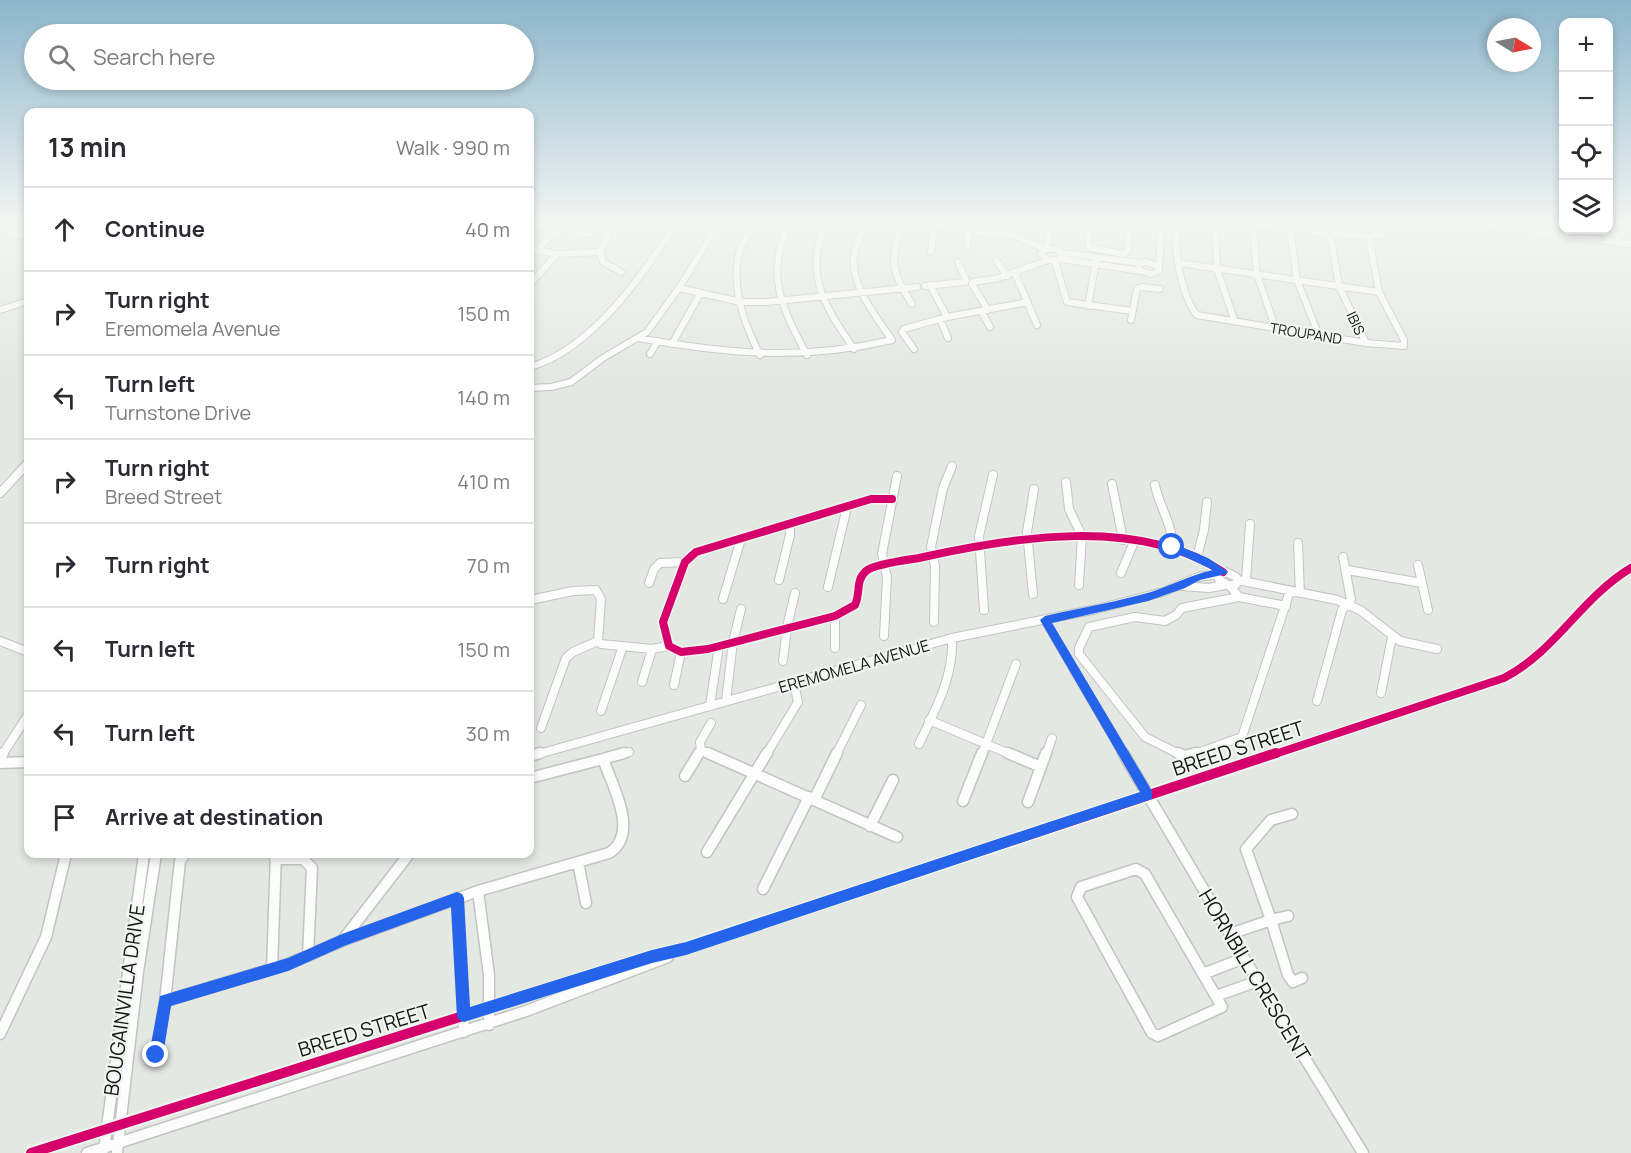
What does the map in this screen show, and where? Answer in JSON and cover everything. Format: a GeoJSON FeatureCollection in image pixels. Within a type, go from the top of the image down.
{"type":"FeatureCollection","features":[{"type":"Feature","properties":{"kind":"street"},"geometry":{"type":"LineString","coordinates":[[534,367],[554,359],[587,334],[640,274]]}},
{"type":"Feature","properties":{"kind":"street"},"geometry":{"type":"LineString","coordinates":[[534,388],[565,385],[603,358],[638,338],[655,324],[688,274]]}},
{"type":"Feature","properties":{"kind":"street"},"geometry":{"type":"LineString","coordinates":[[739,274],[741,302],[747,330],[760,355]]}},
{"type":"Feature","properties":{"kind":"street"},"geometry":{"type":"LineString","coordinates":[[778,274],[787,319],[807,355]]}},
{"type":"Feature","properties":{"kind":"street"},"geometry":{"type":"LineString","coordinates":[[817,274],[822,297],[854,349]]}},
{"type":"Feature","properties":{"kind":"street"},"geometry":{"type":"LineString","coordinates":[[638,338],[723,352],[760,355],[807,355],[854,349],[892,340],[862,292],[857,274]]}},
{"type":"Feature","properties":{"kind":"street"},"geometry":{"type":"LineString","coordinates":[[896,274],[901,288],[912,304]]}},
{"type":"Feature","properties":{"kind":"street"},"geometry":{"type":"LineString","coordinates":[[964,274],[985,310],[990,327]]}},
{"type":"Feature","properties":{"kind":"street"},"geometry":{"type":"LineString","coordinates":[[947,317],[928,286],[969,282],[1013,274]]}},
{"type":"Feature","properties":{"kind":"street"},"geometry":{"type":"LineString","coordinates":[[1015,274],[1037,325]]}},
{"type":"Feature","properties":{"kind":"street"},"geometry":{"type":"LineString","coordinates":[[1059,274],[1065,300],[1088,306],[1132,311]]}},
{"type":"Feature","properties":{"kind":"street"},"geometry":{"type":"LineString","coordinates":[[1088,306],[1094,274]]}},
{"type":"Feature","properties":{"kind":"street","name":"TROUPAND"},"geometry":{"type":"LineString","coordinates":[[1181,274],[1188,304],[1193,312],[1202,317],[1400,347],[1405,344],[1404,340],[1379,292]]}},
{"type":"Feature","properties":{"kind":"street"},"geometry":{"type":"LineString","coordinates":[[1219,274],[1235,322]]}},
{"type":"Feature","properties":{"kind":"street"},"geometry":{"type":"LineString","coordinates":[[1249,274],[1379,292],[1376,274]]}},
{"type":"Feature","properties":{"kind":"street"},"geometry":{"type":"LineString","coordinates":[[1296,274],[1319,336]]}},
{"type":"Feature","properties":{"kind":"street","name":"IBIS"},"geometry":{"type":"LineString","coordinates":[[1337,274],[1339,286],[1366,343]]}},
{"type":"Feature","properties":{"kind":"street"},"geometry":{"type":"LineString","coordinates":[[1257,275],[1276,328]]}},
{"type":"Feature","properties":{"kind":"street"},"geometry":{"type":"LineString","coordinates":[[679,288],[741,302],[782,301],[917,287]]}},
{"type":"Feature","properties":{"kind":"street"},"geometry":{"type":"LineString","coordinates":[[1131,320],[1139,287],[1160,289]]}},
{"type":"Feature","properties":{"kind":"street"},"geometry":{"type":"LineString","coordinates":[[672,344],[700,294]]}},
{"type":"Feature","properties":{"kind":"street"},"geometry":{"type":"LineString","coordinates":[[0,310],[24,302]]}},
{"type":"Feature","properties":{"kind":"street"},"geometry":{"type":"LineString","coordinates":[[914,349],[903,330],[947,317],[1028,302]]}},
{"type":"Feature","properties":{"kind":"street"},"geometry":{"type":"LineString","coordinates":[[940,319],[948,338]]}},
{"type":"Feature","properties":{"kind":"street"},"geometry":{"type":"LineString","coordinates":[[650,354],[658,341]]}},
{"type":"Feature","properties":{"kind":"street"},"geometry":{"type":"LineString","coordinates":[[934,622],[934,556],[931,548],[937,510],[952,466]]}},
{"type":"Feature","properties":{"kind":"street"},"geometry":{"type":"LineString","coordinates":[[0,493],[24,467]]}},
{"type":"Feature","properties":{"kind":"street"},"geometry":{"type":"LineString","coordinates":[[984,610],[979,536],[993,475]]}},
{"type":"Feature","properties":{"kind":"street"},"geometry":{"type":"LineString","coordinates":[[884,636],[887,581],[886,565],[882,554],[897,476]]}},
{"type":"Feature","properties":{"kind":"street"},"geometry":{"type":"LineString","coordinates":[[1066,482],[1069,508],[1082,536],[1079,585]]}},
{"type":"Feature","properties":{"kind":"street"},"geometry":{"type":"LineString","coordinates":[[1112,484],[1123,540]]}},
{"type":"Feature","properties":{"kind":"street"},"geometry":{"type":"LineString","coordinates":[[1155,485],[1158,502],[1173,537],[1172,547]]}},
{"type":"Feature","properties":{"kind":"street"},"geometry":{"type":"LineString","coordinates":[[1033,594],[1028,525],[1034,489]]}},
{"type":"Feature","properties":{"kind":"street"},"geometry":{"type":"LineString","coordinates":[[669,646],[663,622],[685,562],[700,550],[871,499],[892,499]]}},
{"type":"Feature","properties":{"kind":"street"},"geometry":{"type":"LineString","coordinates":[[1197,557],[1204,530],[1207,502]]}},
{"type":"Feature","properties":{"kind":"street"},"geometry":{"type":"LineString","coordinates":[[828,586],[847,507]]}},
{"type":"Feature","properties":{"kind":"street"},"geometry":{"type":"LineString","coordinates":[[778,580],[790,535],[790,524]]}},
{"type":"Feature","properties":{"kind":"street"},"geometry":{"type":"LineString","coordinates":[[1228,585],[1235,585],[1242,580],[1250,524]]}},
{"type":"Feature","properties":{"kind":"street"},"geometry":{"type":"LineString","coordinates":[[542,728],[566,658],[573,652],[598,641],[652,649],[669,646],[681,652],[719,646],[847,611],[856,604],[859,598],[858,581],[864,571],[980,546],[1058,535],[1123,540],[1172,547],[1197,557],[1221,573],[1234,574],[1242,580],[1347,604],[1360,610],[1392,637],[1400,641],[1437,649]]}},
{"type":"Feature","properties":{"kind":"street"},"geometry":{"type":"LineString","coordinates":[[723,599],[741,539]]}},
{"type":"Feature","properties":{"kind":"street"},"geometry":{"type":"LineString","coordinates":[[1121,573],[1134,542]]}},
{"type":"Feature","properties":{"kind":"street"},"geometry":{"type":"LineString","coordinates":[[1298,543],[1300,593]]}},
{"type":"Feature","properties":{"kind":"street"},"geometry":{"type":"LineString","coordinates":[[1317,701],[1342,610],[1351,600],[1343,557]]}},
{"type":"Feature","properties":{"kind":"street"},"geometry":{"type":"LineString","coordinates":[[649,583],[654,569],[660,563],[685,562]]}},
{"type":"Feature","properties":{"kind":"street"},"geometry":{"type":"LineString","coordinates":[[1418,565],[1428,610]]}},
{"type":"Feature","properties":{"kind":"street","name":"BREED STREET"},"geometry":{"type":"LineString","coordinates":[[87,1153],[118,1148],[489,1025],[607,982],[686,948],[1515,674],[1547,650],[1601,589],[1631,568]]}},
{"type":"Feature","properties":{"kind":"street"},"geometry":{"type":"LineString","coordinates":[[1347,570],[1422,583]]}},
{"type":"Feature","properties":{"kind":"street"},"geometry":{"type":"LineString","coordinates":[[1221,573],[1219,579],[1239,597]]}},
{"type":"Feature","properties":{"kind":"street","name":"EREMOMELA AVENUE"},"geometry":{"type":"LineString","coordinates":[[534,755],[952,638],[1148,597],[1182,586],[1198,577],[1221,573]]}},
{"type":"Feature","properties":{"kind":"street","name":"EREMOMELA AVENUE"},"geometry":{"type":"LineString","coordinates":[[1182,586],[1209,588],[1228,585]]}},
{"type":"Feature","properties":{"kind":"street"},"geometry":{"type":"LineString","coordinates":[[534,599],[573,591],[596,590],[601,599],[598,641]]}},
{"type":"Feature","properties":{"kind":"street"},"geometry":{"type":"LineString","coordinates":[[1286,606],[1239,597],[1182,608],[1175,617],[1160,622],[1137,617],[1089,627],[1079,648],[1079,654],[1145,737],[1184,756],[1191,755],[1242,737],[1286,606],[1290,591]]}},
{"type":"Feature","properties":{"kind":"street"},"geometry":{"type":"LineString","coordinates":[[783,661],[787,627],[795,593]]}},
{"type":"Feature","properties":{"kind":"street"},"geometry":{"type":"LineString","coordinates":[[726,701],[733,642],[741,609]]}},
{"type":"Feature","properties":{"kind":"street"},"geometry":{"type":"LineString","coordinates":[[835,616],[835,648]]}},
{"type":"Feature","properties":{"kind":"street","name":"HORNBILL CRESCENT"},"geometry":{"type":"LineString","coordinates":[[1045,620],[1244,958],[1363,1153]]}},
{"type":"Feature","properties":{"kind":"street"},"geometry":{"type":"LineString","coordinates":[[1381,693],[1392,637]]}},
{"type":"Feature","properties":{"kind":"street"},"geometry":{"type":"LineString","coordinates":[[919,744],[948,677],[952,661],[952,638]]}},
{"type":"Feature","properties":{"kind":"street"},"geometry":{"type":"LineString","coordinates":[[0,641],[24,650]]}},
{"type":"Feature","properties":{"kind":"street"},"geometry":{"type":"LineString","coordinates":[[601,711],[623,646]]}},
{"type":"Feature","properties":{"kind":"street"},"geometry":{"type":"LineString","coordinates":[[710,705],[719,646]]}},
{"type":"Feature","properties":{"kind":"street"},"geometry":{"type":"LineString","coordinates":[[642,682],[652,649]]}},
{"type":"Feature","properties":{"kind":"street"},"geometry":{"type":"LineString","coordinates":[[674,685],[681,652]]}},
{"type":"Feature","properties":{"kind":"street"},"geometry":{"type":"LineString","coordinates":[[963,801],[1016,664]]}},
{"type":"Feature","properties":{"kind":"street"},"geometry":{"type":"LineString","coordinates":[[707,852],[798,702],[794,683]]}},
{"type":"Feature","properties":{"kind":"street"},"geometry":{"type":"LineString","coordinates":[[763,889],[861,705]]}},
{"type":"Feature","properties":{"kind":"street"},"geometry":{"type":"LineString","coordinates":[[930,720],[1041,767]]}},
{"type":"Feature","properties":{"kind":"street"},"geometry":{"type":"LineString","coordinates":[[24,721],[0,760],[24,762]]}},
{"type":"Feature","properties":{"kind":"street"},"geometry":{"type":"LineString","coordinates":[[685,776],[701,750],[700,742],[711,723]]}},
{"type":"Feature","properties":{"kind":"street"},"geometry":{"type":"LineString","coordinates":[[1028,802],[1052,738]]}},
{"type":"Feature","properties":{"kind":"street"},"geometry":{"type":"LineString","coordinates":[[701,750],[897,837]]}},
{"type":"Feature","properties":{"kind":"street"},"geometry":{"type":"LineString","coordinates":[[534,777],[629,752]]}},
{"type":"Feature","properties":{"kind":"street"},"geometry":{"type":"LineString","coordinates":[[165,1001],[272,969],[342,940],[457,898],[616,849],[624,834],[603,759]]}},
{"type":"Feature","properties":{"kind":"street"},"geometry":{"type":"LineString","coordinates":[[870,826],[893,780]]}},
{"type":"Feature","properties":{"kind":"street"},"geometry":{"type":"LineString","coordinates":[[1292,814],[1271,820],[1246,849],[1247,861],[1265,897],[1282,963],[1293,982],[1302,978]]}},
{"type":"Feature","properties":{"kind":"street"},"geometry":{"type":"LineString","coordinates":[[0,1034],[46,937],[65,858]]}},
{"type":"Feature","properties":{"kind":"street","name":"BOUGAINVILLA DRIVE"},"geometry":{"type":"LineString","coordinates":[[104,1150],[143,858]]}},
{"type":"Feature","properties":{"kind":"street","name":"BOUGAINVILLA DRIVE"},"geometry":{"type":"LineString","coordinates":[[118,1148],[138,972],[155,858]]}},
{"type":"Feature","properties":{"kind":"street"},"geometry":{"type":"LineString","coordinates":[[156,1055],[165,1001],[182,858]]}},
{"type":"Feature","properties":{"kind":"street"},"geometry":{"type":"LineString","coordinates":[[272,969],[275,858]]}},
{"type":"Feature","properties":{"kind":"street"},"geometry":{"type":"LineString","coordinates":[[294,858],[303,859],[312,868],[308,956]]}},
{"type":"Feature","properties":{"kind":"street"},"geometry":{"type":"LineString","coordinates":[[342,940],[406,858]]}},
{"type":"Feature","properties":{"kind":"street"},"geometry":{"type":"LineString","coordinates":[[578,862],[586,903]]}},
{"type":"Feature","properties":{"kind":"street"},"geometry":{"type":"LineString","coordinates":[[1136,869],[1142,871],[1203,974],[1221,1008],[1156,1036],[1152,1033],[1077,897],[1078,890],[1136,869]]}},
{"type":"Feature","properties":{"kind":"street"},"geometry":{"type":"LineString","coordinates":[[478,891],[491,1007],[489,1025]]}},
{"type":"Feature","properties":{"kind":"street"},"geometry":{"type":"LineString","coordinates":[[457,898],[464,1032]]}},
{"type":"Feature","properties":{"kind":"street"},"geometry":{"type":"LineString","coordinates":[[1230,934],[1288,916]]}},
{"type":"Feature","properties":{"kind":"street","name":"BREED STREET"},"geometry":{"type":"LineString","coordinates":[[31,1153],[106,1127],[652,956],[686,948]]}},
{"type":"Feature","properties":{"kind":"street"},"geometry":{"type":"LineString","coordinates":[[1203,974],[1244,958]]}},
{"type":"Feature","properties":{"kind":"street"},"geometry":{"type":"LineString","coordinates":[[1216,996],[1258,981]]}},
{"type":"Feature","properties":{"kind":"cycle path"},"geometry":{"type":"LineString","coordinates":[[892,499],[871,499],[696,552],[685,562],[663,622],[669,646],[681,652],[708,649],[835,616],[848,611],[855,605],[858,581],[868,569],[959,549],[1070,535],[1106,537],[1172,547],[1205,560],[1223,572]]}},
{"type":"Feature","properties":{"kind":"cycle path"},"geometry":{"type":"LineString","coordinates":[[31,1153],[652,956],[686,948],[1504,678],[1523,668],[1540,655],[1597,593],[1613,579],[1631,568]]}},
{"type":"Feature","properties":{"kind":"route"},"geometry":{"type":"LineString","coordinates":[[156,1055],[165,1001],[288,964],[322,951],[342,940],[457,898],[464,1016],[652,956],[686,948],[1148,795],[1045,620],[1148,597],[1182,586],[1198,577],[1223,572],[1205,560],[1172,547]]}}]}
